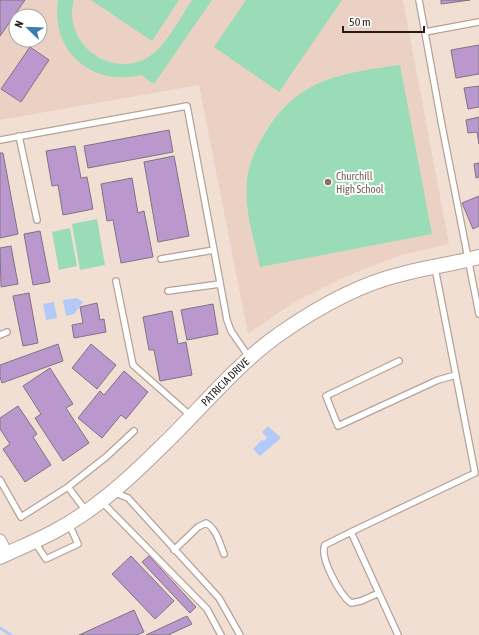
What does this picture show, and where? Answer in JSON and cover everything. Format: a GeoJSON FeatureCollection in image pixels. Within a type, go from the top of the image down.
{"type":"FeatureCollection","features":[{"type":"Feature","properties":{"kind":"street","name":"PATRICIA DRIVE"},"geometry":{"type":"LineString","coordinates":[[4,555],[68,523],[112,492],[162,446],[249,358],[280,333],[351,292],[401,274],[474,258]]}},
{"type":"Feature","properties":{"kind":"street"},"geometry":{"type":"LineString","coordinates":[[0,540],[4,555]]}},
{"type":"Feature","properties":{"kind":"lane"},"geometry":{"type":"LineString","coordinates":[[419,0],[474,258],[479,314]]}},
{"type":"Feature","properties":{"kind":"lane"},"geometry":{"type":"LineString","coordinates":[[425,32],[479,22]]}},
{"type":"Feature","properties":{"kind":"lane"},"geometry":{"type":"LineString","coordinates":[[0,140],[187,106],[220,284],[231,331],[249,358]]}},
{"type":"Feature","properties":{"kind":"lane"},"geometry":{"type":"LineString","coordinates":[[19,136],[37,220]]}},
{"type":"Feature","properties":{"kind":"lane"},"geometry":{"type":"LineString","coordinates":[[161,259],[214,250]]}},
{"type":"Feature","properties":{"kind":"lane"},"geometry":{"type":"LineString","coordinates":[[379,593],[361,601],[351,603],[342,596],[324,558],[323,548],[325,545],[475,473],[435,267]]}},
{"type":"Feature","properties":{"kind":"lane"},"geometry":{"type":"LineString","coordinates":[[116,281],[133,364],[191,416]]}},
{"type":"Feature","properties":{"kind":"lane"},"geometry":{"type":"LineString","coordinates":[[168,291],[220,284]]}},
{"type":"Feature","properties":{"kind":"lane"},"geometry":{"type":"LineString","coordinates":[[0,335],[7,332]]}},
{"type":"Feature","properties":{"kind":"lane"},"geometry":{"type":"LineString","coordinates":[[399,361],[326,396],[338,426],[438,380],[456,375]]}},
{"type":"Feature","properties":{"kind":"lane"},"geometry":{"type":"LineString","coordinates":[[0,480],[21,517],[68,487],[106,457],[134,431]]}},
{"type":"Feature","properties":{"kind":"lane"},"geometry":{"type":"LineString","coordinates":[[68,487],[86,511]]}},
{"type":"Feature","properties":{"kind":"lane"},"geometry":{"type":"LineString","coordinates":[[112,492],[128,498],[219,598],[240,635]]}},
{"type":"Feature","properties":{"kind":"lane"},"geometry":{"type":"LineString","coordinates":[[101,500],[207,609],[221,635]]}},
{"type":"Feature","properties":{"kind":"lane"},"geometry":{"type":"LineString","coordinates":[[33,541],[46,560],[78,544],[68,523]]}},
{"type":"Feature","properties":{"kind":"lane"},"geometry":{"type":"LineString","coordinates":[[174,550],[198,527],[206,523],[210,525],[214,531],[224,554]]}},
{"type":"Feature","properties":{"kind":"lane"},"geometry":{"type":"LineString","coordinates":[[351,532],[398,635]]}},
{"type":"Feature","properties":{"kind":"shaded area","name":"Churchill High School"},"geometry":{"type":"Polygon","coordinates":[[[0,0],[403,0],[449,244],[401,255],[347,276],[293,303],[248,334],[199,85],[0,120],[0,0]]]}},
{"type":"Feature","properties":{"kind":"green space"},"geometry":{"type":"Polygon","coordinates":[[[58,0],[74,0],[72,15],[75,29],[81,42],[91,52],[116,64],[131,64],[145,59],[153,54],[166,41],[192,0],[212,0],[154,84],[141,75],[123,77],[106,76],[91,70],[78,61],[68,49],[61,35],[57,18],[58,0]]]}},
{"type":"Feature","properties":{"kind":"green space"},"geometry":{"type":"Polygon","coordinates":[[[91,0],[179,0],[152,41],[91,0]]]}},
{"type":"Feature","properties":{"kind":"green space"},"geometry":{"type":"Polygon","coordinates":[[[246,0],[342,0],[279,92],[214,47],[246,0]]]}},
{"type":"Feature","properties":{"kind":"green space"},"geometry":{"type":"Polygon","coordinates":[[[400,65],[432,234],[260,267],[248,214],[246,192],[247,181],[255,151],[277,116],[290,102],[306,90],[322,82],[358,71],[400,65]]]}},
{"type":"Feature","properties":{"kind":"green space"},"geometry":{"type":"Polygon","coordinates":[[[97,219],[105,265],[80,270],[72,224],[97,219]]]}},
{"type":"Feature","properties":{"kind":"green space"},"geometry":{"type":"Polygon","coordinates":[[[70,228],[77,266],[59,270],[52,232],[70,228]]]}},
{"type":"Feature","properties":{"kind":"water"},"geometry":{"type":"Polygon","coordinates":[[[77,298],[83,302],[74,314],[66,316],[63,300],[77,298]]]}},
{"type":"Feature","properties":{"kind":"water"},"geometry":{"type":"Polygon","coordinates":[[[54,302],[57,318],[46,320],[43,304],[54,302]]]}},
{"type":"Feature","properties":{"kind":"water"},"geometry":{"type":"Polygon","coordinates":[[[268,426],[281,438],[260,456],[253,449],[262,440],[264,441],[267,438],[262,432],[268,426]]]}},
{"type":"Feature","properties":{"kind":"building"},"geometry":{"type":"Polygon","coordinates":[[[0,0],[25,0],[19,8],[8,8],[8,24],[0,36],[0,0]]]}},
{"type":"Feature","properties":{"kind":"building"},"geometry":{"type":"Polygon","coordinates":[[[441,0],[470,0],[441,4],[441,0]]]}},
{"type":"Feature","properties":{"kind":"building"},"geometry":{"type":"Polygon","coordinates":[[[479,45],[479,74],[456,78],[451,50],[479,45]]]}},
{"type":"Feature","properties":{"kind":"building"},"geometry":{"type":"Polygon","coordinates":[[[29,48],[49,60],[21,102],[1,89],[29,48]]]}},
{"type":"Feature","properties":{"kind":"building"},"geometry":{"type":"Polygon","coordinates":[[[479,86],[479,107],[468,109],[464,88],[479,86]]]}},
{"type":"Feature","properties":{"kind":"building"},"geometry":{"type":"Polygon","coordinates":[[[479,117],[479,144],[477,132],[468,133],[466,120],[479,117]]]}},
{"type":"Feature","properties":{"kind":"building"},"geometry":{"type":"Polygon","coordinates":[[[169,130],[173,152],[88,168],[84,146],[169,130]]]}},
{"type":"Feature","properties":{"kind":"building"},"geometry":{"type":"Polygon","coordinates":[[[75,146],[81,178],[87,177],[93,209],[63,215],[58,185],[52,186],[46,151],[75,146]]]}},
{"type":"Feature","properties":{"kind":"building"},"geometry":{"type":"Polygon","coordinates":[[[0,153],[3,153],[18,234],[0,238],[0,153]]]}},
{"type":"Feature","properties":{"kind":"building"},"geometry":{"type":"Polygon","coordinates":[[[174,156],[189,236],[158,242],[144,162],[174,156]]]}},
{"type":"Feature","properties":{"kind":"building"},"geometry":{"type":"Polygon","coordinates":[[[479,163],[479,177],[476,178],[474,164],[479,163]]]}},
{"type":"Feature","properties":{"kind":"building"},"geometry":{"type":"Polygon","coordinates":[[[132,178],[138,213],[144,211],[153,257],[121,263],[113,220],[107,221],[101,184],[132,178]]]}},
{"type":"Feature","properties":{"kind":"building"},"geometry":{"type":"Polygon","coordinates":[[[479,196],[479,226],[473,229],[462,203],[479,196]]]}},
{"type":"Feature","properties":{"kind":"building"},"geometry":{"type":"Polygon","coordinates":[[[40,231],[50,282],[33,285],[24,234],[40,231]]]}},
{"type":"Feature","properties":{"kind":"building"},"geometry":{"type":"Polygon","coordinates":[[[11,246],[18,284],[1,287],[0,248],[11,246]]]}},
{"type":"Feature","properties":{"kind":"building"},"geometry":{"type":"Polygon","coordinates":[[[29,293],[38,343],[23,346],[13,296],[29,293]]]}},
{"type":"Feature","properties":{"kind":"building"},"geometry":{"type":"Polygon","coordinates":[[[97,303],[100,320],[104,319],[106,332],[74,338],[72,325],[83,323],[80,307],[97,303]]]}},
{"type":"Feature","properties":{"kind":"building"},"geometry":{"type":"Polygon","coordinates":[[[213,304],[218,334],[187,340],[181,310],[213,304]]]}},
{"type":"Feature","properties":{"kind":"building"},"geometry":{"type":"Polygon","coordinates":[[[172,311],[178,344],[186,342],[192,375],[160,381],[154,350],[149,350],[143,317],[172,311]]]}},
{"type":"Feature","properties":{"kind":"building"},"geometry":{"type":"Polygon","coordinates":[[[58,344],[63,361],[2,383],[0,377],[0,365],[58,344]]]}},
{"type":"Feature","properties":{"kind":"building"},"geometry":{"type":"Polygon","coordinates":[[[91,344],[116,365],[97,389],[72,368],[91,344]]]}},
{"type":"Feature","properties":{"kind":"building"},"geometry":{"type":"Polygon","coordinates":[[[50,368],[73,404],[66,408],[89,443],[63,461],[35,418],[41,414],[23,386],[50,368]]]}},
{"type":"Feature","properties":{"kind":"building"},"geometry":{"type":"Polygon","coordinates":[[[124,371],[148,392],[126,419],[121,415],[102,438],[78,418],[100,391],[104,395],[124,371]]]}},
{"type":"Feature","properties":{"kind":"building"},"geometry":{"type":"Polygon","coordinates":[[[18,406],[37,434],[33,437],[51,465],[25,482],[3,449],[10,444],[0,429],[0,418],[18,406]]]}},
{"type":"Feature","properties":{"kind":"building"},"geometry":{"type":"Polygon","coordinates":[[[131,556],[174,601],[155,619],[112,574],[131,556]]]}},
{"type":"Feature","properties":{"kind":"building"},"geometry":{"type":"Polygon","coordinates":[[[149,556],[196,607],[190,613],[142,562],[149,556]]]}},
{"type":"Feature","properties":{"kind":"building"},"geometry":{"type":"Polygon","coordinates":[[[134,610],[144,632],[137,635],[79,635],[134,610]]]}},
{"type":"Feature","properties":{"kind":"building"},"geometry":{"type":"Polygon","coordinates":[[[187,616],[192,624],[168,635],[146,635],[187,616]]]}},
{"type":"Feature","properties":{"kind":"waterway"},"geometry":{"type":"LineString","coordinates":[[0,628],[11,635]]}},
{"type":"Feature","properties":{"kind":"place","name":"Churchill High School"},"geometry":{"type":"Point","coordinates":[328,182]}}]}
